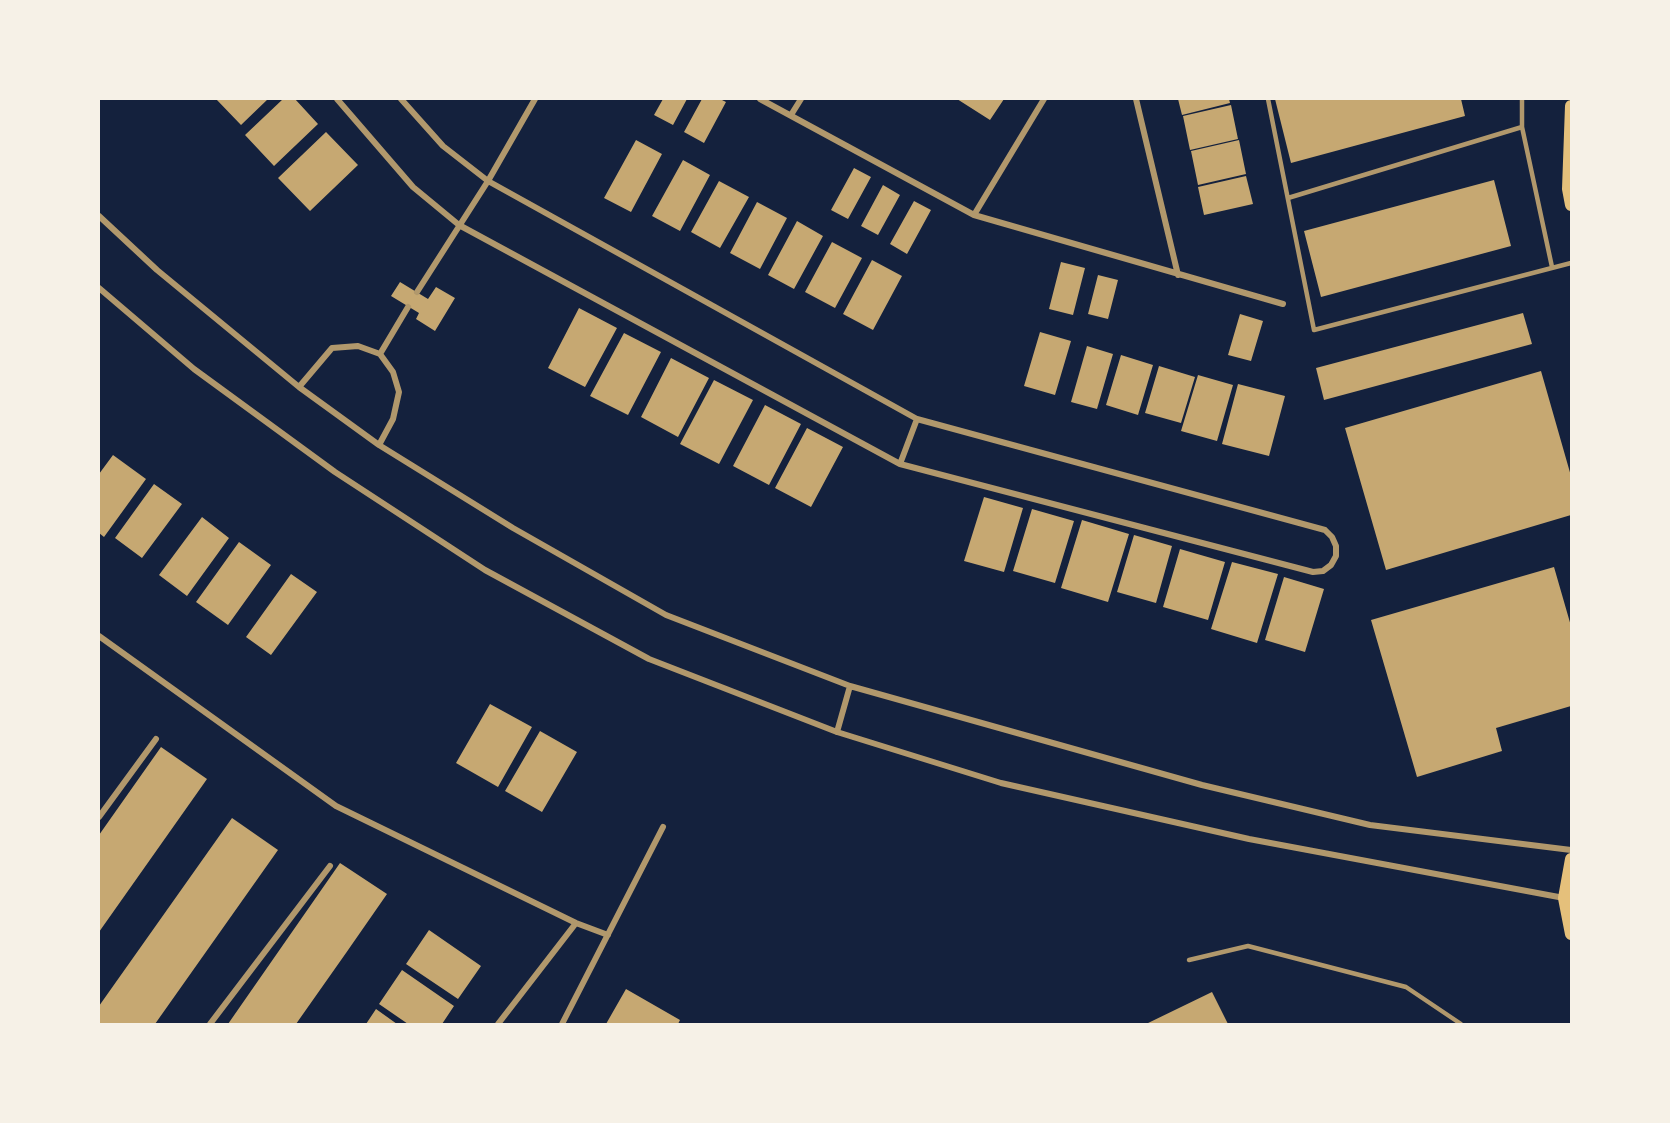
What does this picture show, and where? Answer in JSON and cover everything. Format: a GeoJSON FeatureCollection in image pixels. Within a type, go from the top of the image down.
{"type":"FeatureCollection","features":[{"type":"Feature","properties":{"kind":"main road"},"geometry":{"type":"LineString","coordinates":[[1571,106],[1568,189],[1571,205]]}},
{"type":"Feature","properties":{"kind":"main road"},"geometry":{"type":"LineString","coordinates":[[1571,859],[1564,898],[1571,934]]}},
{"type":"Feature","properties":{"kind":"street"},"geometry":{"type":"LineString","coordinates":[[337,99],[413,187],[459,225],[900,464],[1313,572],[1323,571],[1331,565],[1336,556],[1336,546],[1332,537],[1325,530],[917,419],[488,181],[443,146],[401,99]]}},
{"type":"Feature","properties":{"kind":"street"},"geometry":{"type":"LineString","coordinates":[[417,292],[488,181],[535,99]]}},
{"type":"Feature","properties":{"kind":"street"},"geometry":{"type":"LineString","coordinates":[[760,99],[974,216],[1283,304]]}},
{"type":"Feature","properties":{"kind":"street"},"geometry":{"type":"LineString","coordinates":[[791,115],[801,99]]}},
{"type":"Feature","properties":{"kind":"street"},"geometry":{"type":"LineString","coordinates":[[974,216],[1044,99]]}},
{"type":"Feature","properties":{"kind":"street"},"geometry":{"type":"LineString","coordinates":[[1136,99],[1178,275]]}},
{"type":"Feature","properties":{"kind":"street"},"geometry":{"type":"LineString","coordinates":[[99,216],[157,270],[298,387],[379,445],[513,528],[666,615],[850,686],[1202,785],[1370,825],[1571,850]]}},
{"type":"Feature","properties":{"kind":"street"},"geometry":{"type":"LineString","coordinates":[[99,288],[212,382],[336,472],[485,570],[649,660],[837,732],[1001,783],[1250,840],[1564,898]]}},
{"type":"Feature","properties":{"kind":"street"},"geometry":{"type":"LineString","coordinates":[[380,354],[408,307]]}},
{"type":"Feature","properties":{"kind":"street"},"geometry":{"type":"LineString","coordinates":[[298,387],[315,364],[332,348],[358,346],[380,354],[393,372],[399,392],[393,419],[379,445]]}},
{"type":"Feature","properties":{"kind":"street"},"geometry":{"type":"LineString","coordinates":[[900,464],[917,419]]}},
{"type":"Feature","properties":{"kind":"street"},"geometry":{"type":"LineString","coordinates":[[99,636],[336,806],[576,923],[608,935]]}},
{"type":"Feature","properties":{"kind":"street"},"geometry":{"type":"LineString","coordinates":[[837,732],[850,686]]}},
{"type":"Feature","properties":{"kind":"street"},"geometry":{"type":"LineString","coordinates":[[99,818],[156,739]]}},
{"type":"Feature","properties":{"kind":"street"},"geometry":{"type":"LineString","coordinates":[[562,1024],[663,827]]}},
{"type":"Feature","properties":{"kind":"street"},"geometry":{"type":"LineString","coordinates":[[210,1024],[330,866]]}},
{"type":"Feature","properties":{"kind":"street"},"geometry":{"type":"LineString","coordinates":[[498,1024],[576,923]]}},
{"type":"Feature","properties":{"kind":"lane"},"geometry":{"type":"LineString","coordinates":[[1268,99],[1314,330],[1571,263]]}},
{"type":"Feature","properties":{"kind":"lane"},"geometry":{"type":"LineString","coordinates":[[1522,99],[1522,127],[1552,267]]}},
{"type":"Feature","properties":{"kind":"lane"},"geometry":{"type":"LineString","coordinates":[[1288,198],[1522,127]]}},
{"type":"Feature","properties":{"kind":"lane"},"geometry":{"type":"LineString","coordinates":[[1189,960],[1248,946],[1406,987],[1461,1024]]}},
{"type":"Feature","properties":{"kind":"building"},"geometry":{"type":"Polygon","coordinates":[[[216,99],[268,99],[241,125],[216,99]]]}},
{"type":"Feature","properties":{"kind":"building"},"geometry":{"type":"Polygon","coordinates":[[[283,99],[295,99],[318,124],[274,166],[245,135],[283,99]]]}},
{"type":"Feature","properties":{"kind":"building"},"geometry":{"type":"Polygon","coordinates":[[[663,99],[687,99],[673,125],[654,115],[663,99]]]}},
{"type":"Feature","properties":{"kind":"building"},"geometry":{"type":"Polygon","coordinates":[[[702,99],[720,99],[726,102],[704,143],[684,132],[702,99]]]}},
{"type":"Feature","properties":{"kind":"building"},"geometry":{"type":"Polygon","coordinates":[[[957,99],[1004,99],[990,120],[957,99]]]}},
{"type":"Feature","properties":{"kind":"building"},"geometry":{"type":"Polygon","coordinates":[[[1178,99],[1229,99],[1230,103],[1182,115],[1178,99]]]}},
{"type":"Feature","properties":{"kind":"building"},"geometry":{"type":"Polygon","coordinates":[[[1275,99],[1461,99],[1465,116],[1291,163],[1275,99]]]}},
{"type":"Feature","properties":{"kind":"building"},"geometry":{"type":"Polygon","coordinates":[[[1231,105],[1238,139],[1190,150],[1183,116],[1231,105]]]}},
{"type":"Feature","properties":{"kind":"building"},"geometry":{"type":"Polygon","coordinates":[[[326,132],[358,165],[310,211],[278,178],[326,132]]]}},
{"type":"Feature","properties":{"kind":"building"},"geometry":{"type":"Polygon","coordinates":[[[636,140],[662,154],[631,212],[604,198],[636,140]]]}},
{"type":"Feature","properties":{"kind":"building"},"geometry":{"type":"Polygon","coordinates":[[[1239,140],[1246,174],[1198,185],[1191,151],[1239,140]]]}},
{"type":"Feature","properties":{"kind":"building"},"geometry":{"type":"Polygon","coordinates":[[[683,160],[710,175],[680,231],[652,216],[683,160]]]}},
{"type":"Feature","properties":{"kind":"building"},"geometry":{"type":"Polygon","coordinates":[[[854,168],[871,177],[848,219],[831,210],[854,168]]]}},
{"type":"Feature","properties":{"kind":"building"},"geometry":{"type":"Polygon","coordinates":[[[1246,176],[1253,204],[1204,215],[1198,187],[1246,176]]]}},
{"type":"Feature","properties":{"kind":"building"},"geometry":{"type":"Polygon","coordinates":[[[1494,180],[1511,246],[1321,297],[1304,231],[1494,180]]]}},
{"type":"Feature","properties":{"kind":"building"},"geometry":{"type":"Polygon","coordinates":[[[719,181],[749,197],[720,248],[691,232],[719,181]]]}},
{"type":"Feature","properties":{"kind":"building"},"geometry":{"type":"Polygon","coordinates":[[[883,185],[900,195],[878,235],[861,226],[883,185]]]}},
{"type":"Feature","properties":{"kind":"building"},"geometry":{"type":"Polygon","coordinates":[[[914,201],[931,210],[907,254],[890,244],[914,201]]]}},
{"type":"Feature","properties":{"kind":"building"},"geometry":{"type":"Polygon","coordinates":[[[757,202],[787,218],[760,269],[730,253],[757,202]]]}},
{"type":"Feature","properties":{"kind":"building"},"geometry":{"type":"Polygon","coordinates":[[[797,221],[823,236],[794,289],[768,275],[797,221]]]}},
{"type":"Feature","properties":{"kind":"building"},"geometry":{"type":"Polygon","coordinates":[[[832,242],[862,258],[835,308],[805,292],[832,242]]]}},
{"type":"Feature","properties":{"kind":"building"},"geometry":{"type":"Polygon","coordinates":[[[872,260],[902,276],[873,330],[843,314],[872,260]]]}},
{"type":"Feature","properties":{"kind":"building"},"geometry":{"type":"Polygon","coordinates":[[[1061,262],[1085,268],[1073,315],[1049,309],[1061,262]]]}},
{"type":"Feature","properties":{"kind":"building"},"geometry":{"type":"Polygon","coordinates":[[[1098,275],[1118,280],[1108,319],[1088,314],[1098,275]]]}},
{"type":"Feature","properties":{"kind":"building"},"geometry":{"type":"Polygon","coordinates":[[[400,282],[428,299],[436,287],[455,298],[435,331],[416,319],[419,313],[391,296],[400,282]]]}},
{"type":"Feature","properties":{"kind":"building"},"geometry":{"type":"Polygon","coordinates":[[[579,308],[617,328],[585,387],[548,368],[579,308]]]}},
{"type":"Feature","properties":{"kind":"building"},"geometry":{"type":"Polygon","coordinates":[[[1523,313],[1532,344],[1324,400],[1316,368],[1523,313]]]}},
{"type":"Feature","properties":{"kind":"building"},"geometry":{"type":"Polygon","coordinates":[[[1240,314],[1263,321],[1251,361],[1228,355],[1240,314]]]}},
{"type":"Feature","properties":{"kind":"building"},"geometry":{"type":"Polygon","coordinates":[[[1040,332],[1071,341],[1055,395],[1024,386],[1040,332]]]}},
{"type":"Feature","properties":{"kind":"building"},"geometry":{"type":"Polygon","coordinates":[[[624,333],[661,352],[628,415],[590,396],[624,333]]]}},
{"type":"Feature","properties":{"kind":"building"},"geometry":{"type":"Polygon","coordinates":[[[1087,346],[1113,354],[1097,409],[1071,402],[1087,346]]]}},
{"type":"Feature","properties":{"kind":"building"},"geometry":{"type":"Polygon","coordinates":[[[1121,355],[1153,365],[1138,415],[1106,405],[1121,355]]]}},
{"type":"Feature","properties":{"kind":"building"},"geometry":{"type":"Polygon","coordinates":[[[671,358],[709,378],[678,437],[641,417],[671,358]]]}},
{"type":"Feature","properties":{"kind":"building"},"geometry":{"type":"Polygon","coordinates":[[[1159,366],[1195,377],[1181,423],[1145,413],[1159,366]]]}},
{"type":"Feature","properties":{"kind":"building"},"geometry":{"type":"Polygon","coordinates":[[[1541,371],[1571,476],[1571,515],[1386,570],[1345,428],[1541,371]]]}},
{"type":"Feature","properties":{"kind":"building"},"geometry":{"type":"Polygon","coordinates":[[[1198,375],[1233,385],[1217,441],[1181,431],[1198,375]]]}},
{"type":"Feature","properties":{"kind":"building"},"geometry":{"type":"Polygon","coordinates":[[[714,380],[753,400],[719,464],[680,444],[714,380]]]}},
{"type":"Feature","properties":{"kind":"building"},"geometry":{"type":"Polygon","coordinates":[[[1238,384],[1285,396],[1269,456],[1222,444],[1238,384]]]}},
{"type":"Feature","properties":{"kind":"building"},"geometry":{"type":"Polygon","coordinates":[[[765,405],[801,424],[769,485],[733,466],[765,405]]]}},
{"type":"Feature","properties":{"kind":"building"},"geometry":{"type":"Polygon","coordinates":[[[807,428],[843,447],[811,507],[775,488],[807,428]]]}},
{"type":"Feature","properties":{"kind":"building"},"geometry":{"type":"Polygon","coordinates":[[[113,455],[146,479],[104,537],[99,533],[99,474],[113,455]]]}},
{"type":"Feature","properties":{"kind":"building"},"geometry":{"type":"Polygon","coordinates":[[[154,484],[182,504],[142,558],[115,538],[154,484]]]}},
{"type":"Feature","properties":{"kind":"building"},"geometry":{"type":"Polygon","coordinates":[[[984,497],[1023,508],[1004,572],[964,561],[984,497]]]}},
{"type":"Feature","properties":{"kind":"building"},"geometry":{"type":"Polygon","coordinates":[[[1032,509],[1074,521],[1055,583],[1013,571],[1032,509]]]}},
{"type":"Feature","properties":{"kind":"building"},"geometry":{"type":"Polygon","coordinates":[[[202,517],[229,538],[187,596],[159,575],[202,517]]]}},
{"type":"Feature","properties":{"kind":"building"},"geometry":{"type":"Polygon","coordinates":[[[1082,520],[1129,534],[1108,602],[1061,588],[1082,520]]]}},
{"type":"Feature","properties":{"kind":"building"},"geometry":{"type":"Polygon","coordinates":[[[1134,535],[1172,546],[1156,603],[1117,592],[1134,535]]]}},
{"type":"Feature","properties":{"kind":"building"},"geometry":{"type":"Polygon","coordinates":[[[239,542],[271,565],[228,625],[196,602],[239,542]]]}},
{"type":"Feature","properties":{"kind":"building"},"geometry":{"type":"Polygon","coordinates":[[[1180,549],[1225,562],[1208,620],[1163,607],[1180,549]]]}},
{"type":"Feature","properties":{"kind":"building"},"geometry":{"type":"Polygon","coordinates":[[[1232,562],[1278,574],[1257,643],[1211,629],[1232,562]]]}},
{"type":"Feature","properties":{"kind":"building"},"geometry":{"type":"Polygon","coordinates":[[[1554,567],[1571,626],[1571,706],[1496,728],[1502,751],[1417,777],[1371,620],[1554,567]]]}},
{"type":"Feature","properties":{"kind":"building"},"geometry":{"type":"Polygon","coordinates":[[[291,574],[317,592],[271,655],[246,637],[291,574]]]}},
{"type":"Feature","properties":{"kind":"building"},"geometry":{"type":"Polygon","coordinates":[[[1284,577],[1324,589],[1305,652],[1265,640],[1284,577]]]}},
{"type":"Feature","properties":{"kind":"building"},"geometry":{"type":"Polygon","coordinates":[[[490,704],[532,727],[498,787],[456,763],[490,704]]]}},
{"type":"Feature","properties":{"kind":"building"},"geometry":{"type":"Polygon","coordinates":[[[540,731],[577,752],[542,812],[505,791],[540,731]]]}},
{"type":"Feature","properties":{"kind":"building"},"geometry":{"type":"Polygon","coordinates":[[[161,747],[207,779],[99,932],[99,835],[161,747]]]}},
{"type":"Feature","properties":{"kind":"building"},"geometry":{"type":"Polygon","coordinates":[[[232,818],[278,850],[155,1024],[99,1024],[99,1006],[232,818]]]}},
{"type":"Feature","properties":{"kind":"building"},"geometry":{"type":"Polygon","coordinates":[[[340,863],[387,894],[346,953],[296,1024],[228,1024],[340,863]]]}},
{"type":"Feature","properties":{"kind":"building"},"geometry":{"type":"Polygon","coordinates":[[[429,930],[481,966],[458,999],[406,964],[429,930]]]}},
{"type":"Feature","properties":{"kind":"building"},"geometry":{"type":"Polygon","coordinates":[[[402,970],[454,1006],[442,1024],[408,1024],[379,1004],[402,970]]]}},
{"type":"Feature","properties":{"kind":"building"},"geometry":{"type":"Polygon","coordinates":[[[626,989],[680,1020],[678,1024],[606,1024],[626,989]]]}},
{"type":"Feature","properties":{"kind":"building"},"geometry":{"type":"Polygon","coordinates":[[[1212,992],[1228,1024],[1146,1024],[1212,992]]]}},
{"type":"Feature","properties":{"kind":"building"},"geometry":{"type":"Polygon","coordinates":[[[376,1009],[397,1024],[366,1024],[376,1009]]]}}]}
